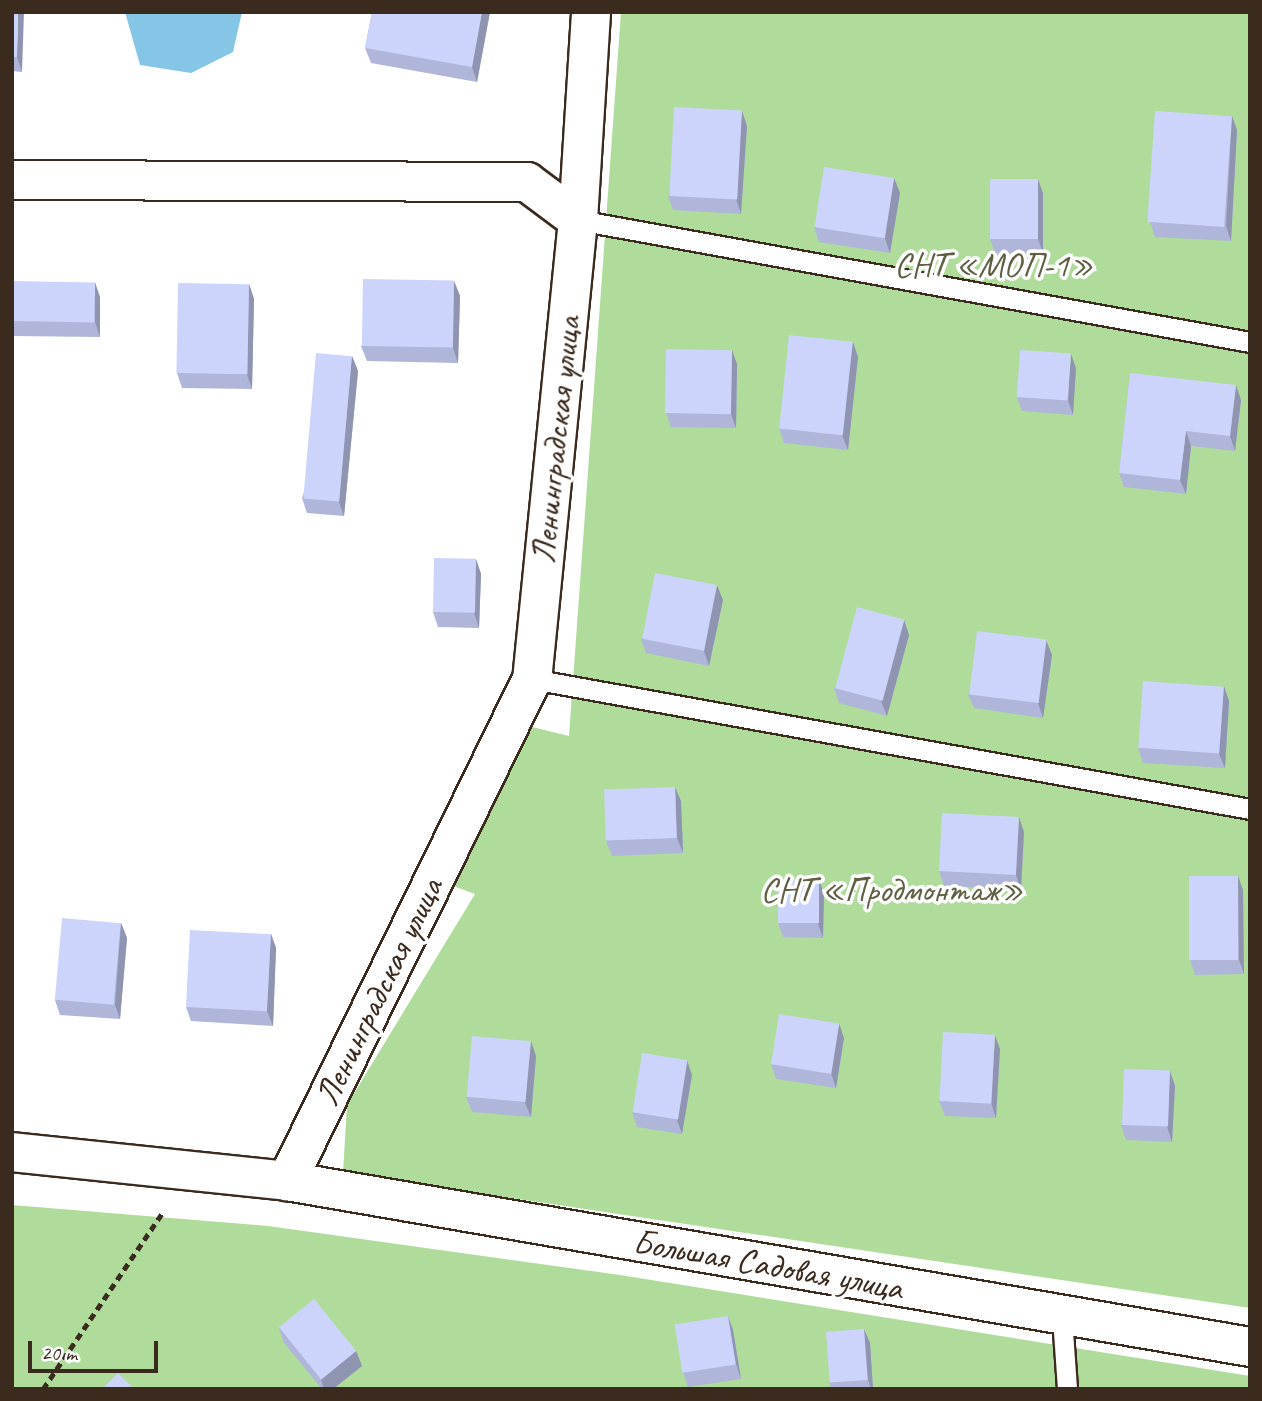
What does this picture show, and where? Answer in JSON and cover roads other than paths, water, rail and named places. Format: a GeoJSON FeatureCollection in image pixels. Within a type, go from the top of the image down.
{"type":"FeatureCollection","features":[{"type":"Feature","properties":{"kind":"street","name":"Ленинградская улица"},"geometry":{"type":"LineString","coordinates":[[287,1181],[532,679],[578,220],[592,12]]}},
{"type":"Feature","properties":{"kind":"street"},"geometry":{"type":"LineString","coordinates":[[12,180],[527,183],[578,220]]}},
{"type":"Feature","properties":{"kind":"street","name":"Большая Садовая улица"},"geometry":{"type":"LineString","coordinates":[[12,1152],[192,1168],[287,1181],[1062,1317],[1250,1347]]}},
{"type":"Feature","properties":{"kind":"lane"},"geometry":{"type":"LineString","coordinates":[[578,220],[1250,342]]}},
{"type":"Feature","properties":{"kind":"lane"},"geometry":{"type":"LineString","coordinates":[[532,679],[1250,809]]}},
{"type":"Feature","properties":{"kind":"lane"},"geometry":{"type":"LineString","coordinates":[[1062,1317],[1067,1389]]}},
{"type":"Feature","properties":{"kind":"water"},"geometry":{"type":"Polygon","coordinates":[[[125,12],[242,12],[233,52],[191,73],[140,65],[125,12]]]}},
{"type":"Feature","properties":{"kind":"park label","name":"СНТ «МОП-1»"},"geometry":{"type":"Point","coordinates":[994,265]}},
{"type":"Feature","properties":{"kind":"park label","name":"СНТ «Продмонтаж»"},"geometry":{"type":"Point","coordinates":[892,890]}}]}
